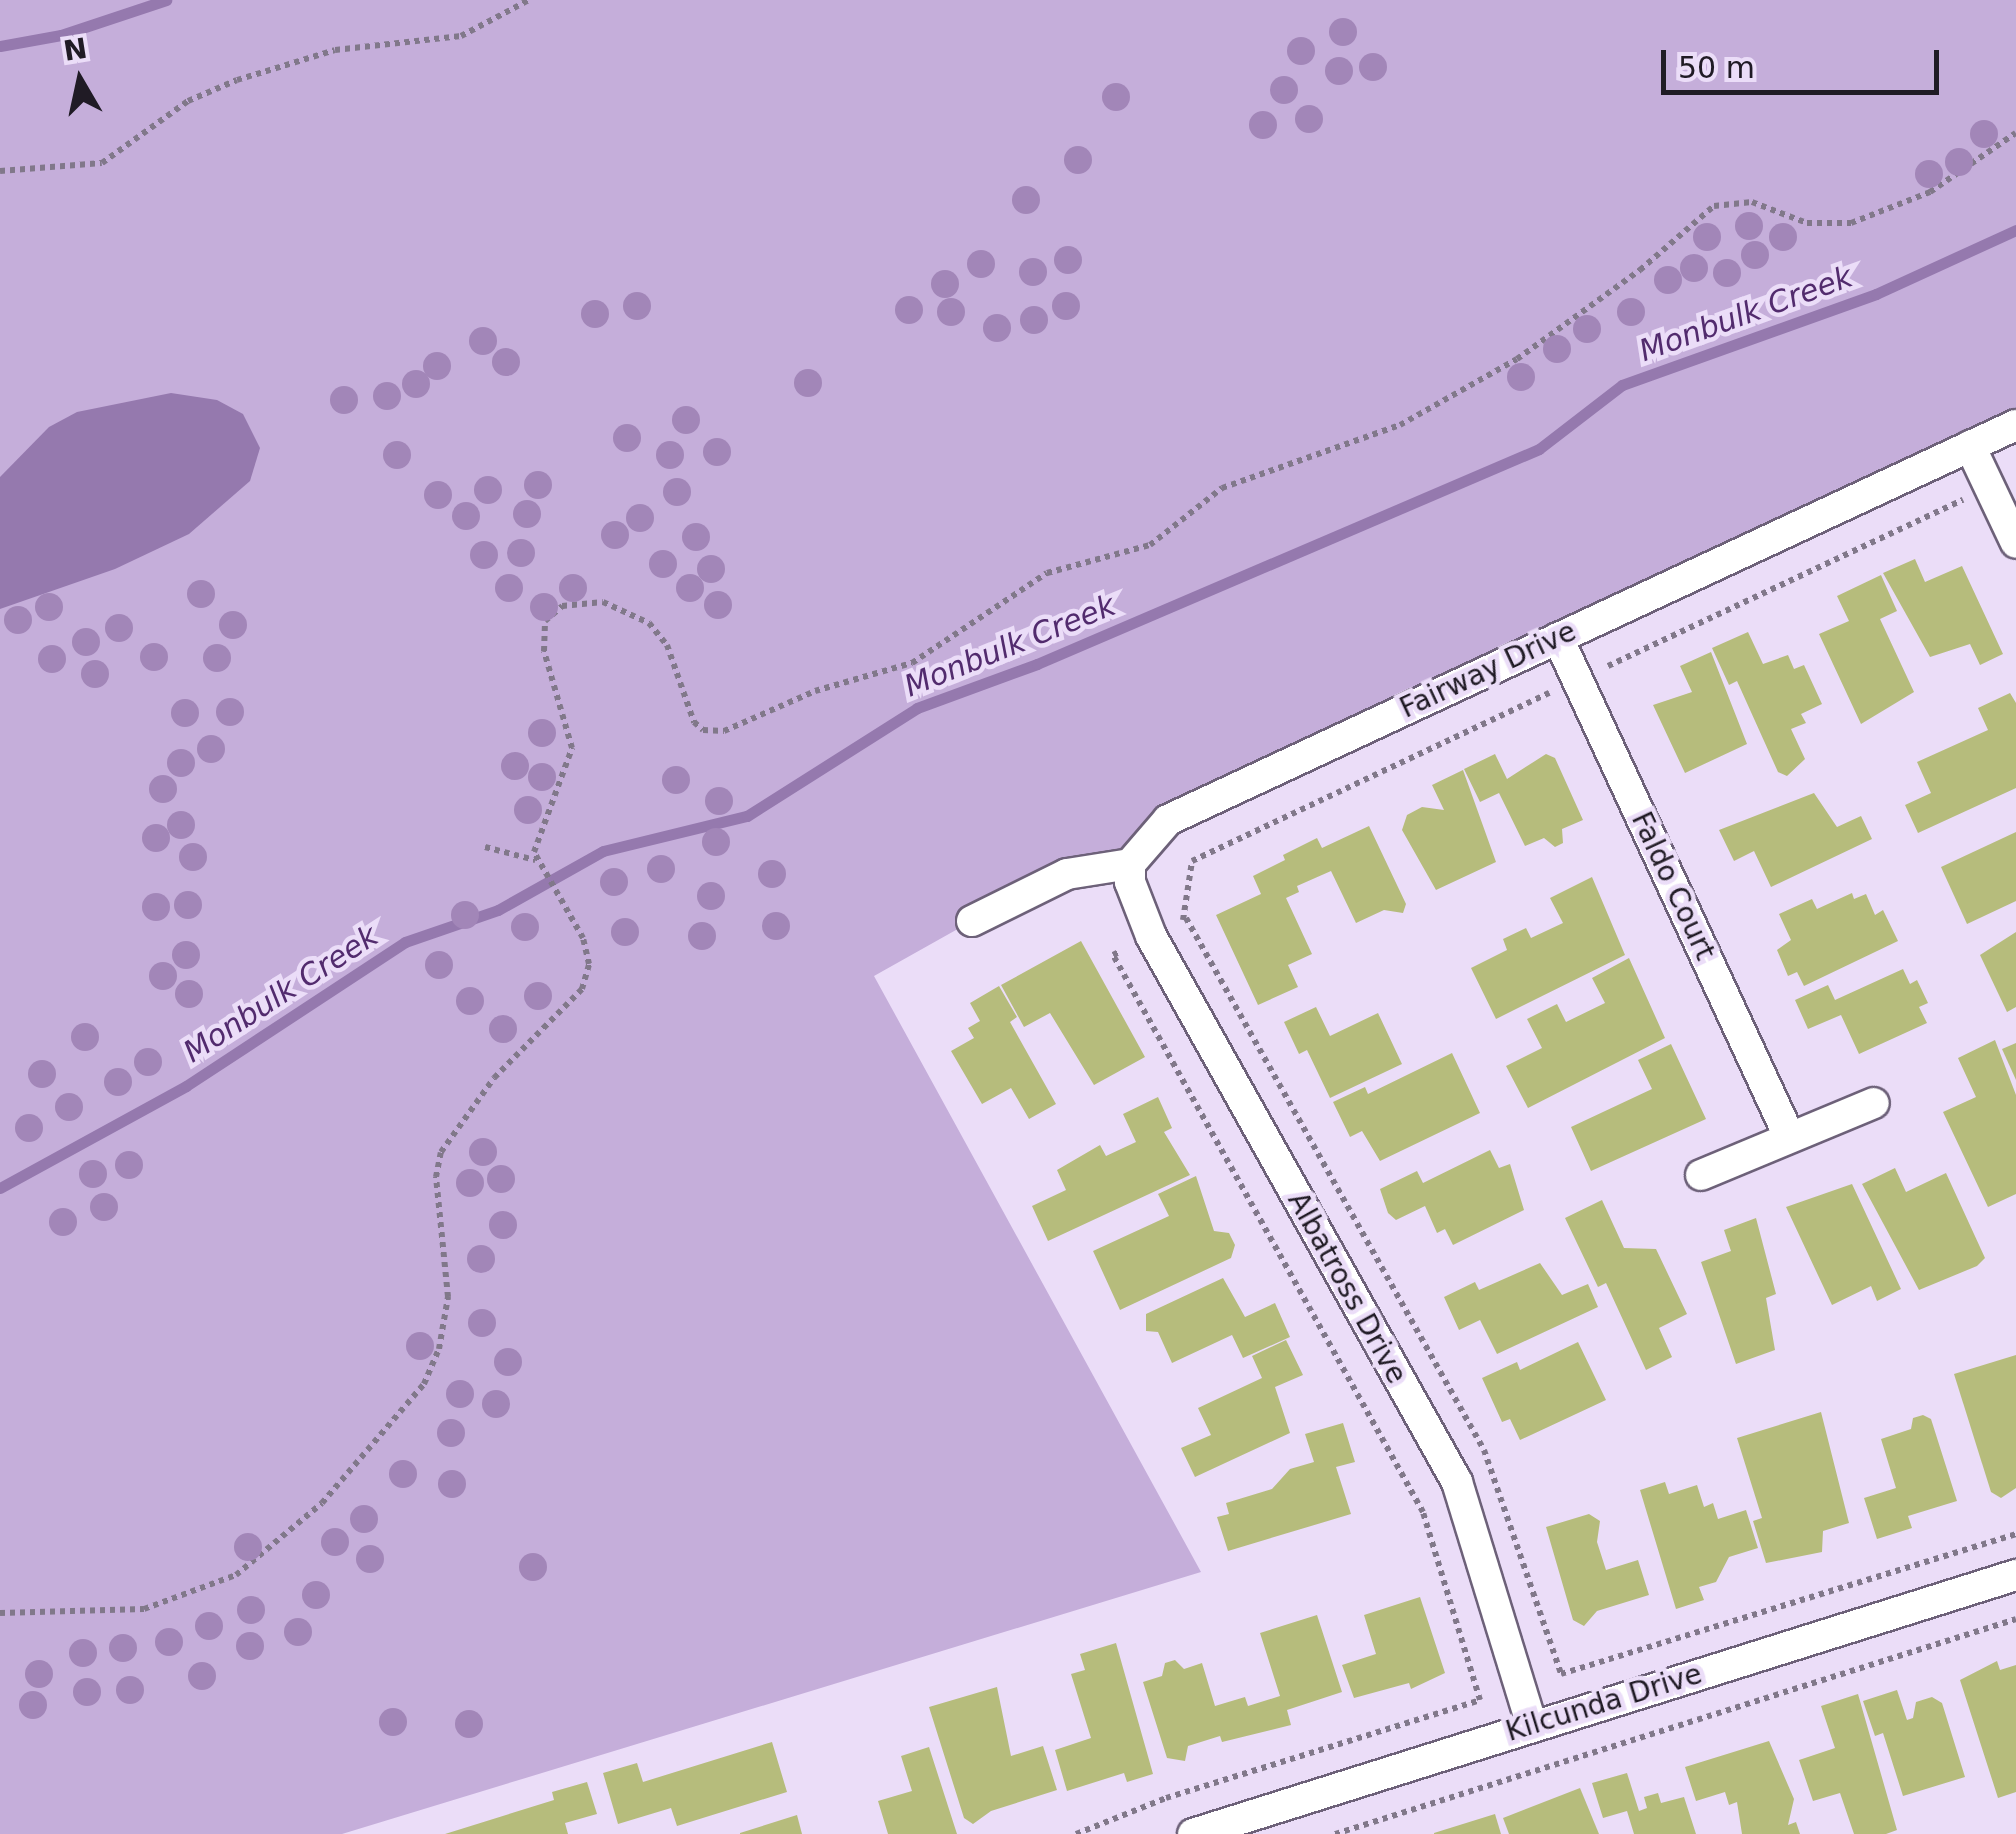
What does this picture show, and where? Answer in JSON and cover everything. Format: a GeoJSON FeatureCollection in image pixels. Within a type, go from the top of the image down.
{"type":"FeatureCollection","features":[{"type":"Feature","properties":{"kind":"street","name":"Fairway Drive"},"geometry":{"type":"LineString","coordinates":[[1130,864],[1168,820],[2016,425]]}},
{"type":"Feature","properties":{"kind":"street"},"geometry":{"type":"LineString","coordinates":[[1970,446],[2016,543]]}},
{"type":"Feature","properties":{"kind":"street","name":"Faldo Court"},"geometry":{"type":"LineString","coordinates":[[1558,638],[1788,1134]]}},
{"type":"Feature","properties":{"kind":"street"},"geometry":{"type":"LineString","coordinates":[[972,921],[1068,874],[1130,864]]}},
{"type":"Feature","properties":{"kind":"street","name":"Albatross Drive"},"geometry":{"type":"LineString","coordinates":[[1130,864],[1130,882],[1150,936],[1458,1482],[1532,1726]]}},
{"type":"Feature","properties":{"kind":"street"},"geometry":{"type":"LineString","coordinates":[[1701,1175],[1788,1134],[1874,1103]]}},
{"type":"Feature","properties":{"kind":"street","name":"Kilcunda Drive"},"geometry":{"type":"LineString","coordinates":[[1193,1834],[2016,1575]]}},
{"type":"Feature","properties":{"kind":"path"},"geometry":{"type":"LineString","coordinates":[[0,171],[102,163],[188,101],[237,80],[335,50],[461,36],[529,0]]}},
{"type":"Feature","properties":{"kind":"path"},"geometry":{"type":"LineString","coordinates":[[0,1613],[125,1611],[199,1593],[285,1540],[354,1469],[424,1384],[440,1349],[448,1284],[436,1178],[442,1152],[494,1078],[582,989],[589,964],[583,938],[534,852],[572,748],[544,651],[545,622],[562,606],[603,602],[649,623],[667,645],[694,722],[702,730],[724,731],[815,691],[912,663],[1047,572],[1150,545],[1222,488],[1400,425],[1517,359],[1640,270],[1714,206],[1740,201],[1807,224],[1851,223],[1930,192],[2016,133]]}},
{"type":"Feature","properties":{"kind":"path"},"geometry":{"type":"LineString","coordinates":[[1595,672],[1969,497]]}},
{"type":"Feature","properties":{"kind":"path"},"geometry":{"type":"LineString","coordinates":[[1174,924],[1186,918],[1192,861],[1555,690]]}},
{"type":"Feature","properties":{"kind":"path"},"geometry":{"type":"LineString","coordinates":[[485,847],[536,861]]}},
{"type":"Feature","properties":{"kind":"path"},"geometry":{"type":"LineString","coordinates":[[1076,1834],[1166,1798],[1480,1700],[1423,1512],[1114,954],[1121,951]]}},
{"type":"Feature","properties":{"kind":"path"},"geometry":{"type":"LineString","coordinates":[[1561,1674],[2016,1534]]}},
{"type":"Feature","properties":{"kind":"path"},"geometry":{"type":"LineString","coordinates":[[1335,1834],[2016,1618]]}},
{"type":"Feature","properties":{"kind":"shaded area"},"geometry":{"type":"Polygon","coordinates":[[[0,0],[2016,0],[2016,425],[1140,847],[972,921],[874,976],[1201,1572],[342,1834],[0,1834],[0,0]]]}},
{"type":"Feature","properties":{"kind":"shaded area"},"geometry":{"type":"Polygon","coordinates":[[[171,393],[217,400],[243,414],[260,448],[250,481],[189,534],[115,569],[0,609],[0,477],[49,427],[77,412],[171,393]]]}},
{"type":"Feature","properties":{"kind":"building"},"geometry":{"type":"Polygon","coordinates":[[[1915,559],[1925,582],[1962,566],[2003,654],[1980,665],[1970,644],[1930,657],[1883,573],[1915,559]]]}},
{"type":"Feature","properties":{"kind":"building"},"geometry":{"type":"Polygon","coordinates":[[[1881,575],[1897,611],[1880,619],[1914,692],[1861,724],[1819,634],[1849,621],[1837,596],[1881,575]]]}},
{"type":"Feature","properties":{"kind":"building"},"geometry":{"type":"Polygon","coordinates":[[[1748,632],[1763,664],[1788,655],[1794,669],[1804,665],[1822,704],[1801,714],[1806,723],[1791,729],[1805,759],[1787,776],[1778,772],[1737,681],[1729,685],[1712,648],[1748,632]]]}},
{"type":"Feature","properties":{"kind":"building"},"geometry":{"type":"Polygon","coordinates":[[[1711,652],[1747,744],[1685,773],[1653,705],[1692,692],[1680,666],[1711,652]]]}},
{"type":"Feature","properties":{"kind":"building"},"geometry":{"type":"Polygon","coordinates":[[[2010,693],[2016,703],[2016,788],[1918,833],[1905,805],[1931,793],[1917,762],[1988,730],[1978,708],[2010,693]]]}},
{"type":"Feature","properties":{"kind":"building"},"geometry":{"type":"Polygon","coordinates":[[[1495,754],[1507,779],[1546,754],[1555,758],[1583,820],[1562,829],[1563,843],[1555,847],[1544,838],[1525,846],[1499,793],[1480,802],[1464,769],[1495,754]]]}},
{"type":"Feature","properties":{"kind":"building"},"geometry":{"type":"Polygon","coordinates":[[[1463,770],[1496,862],[1436,890],[1402,830],[1407,815],[1422,807],[1444,810],[1432,785],[1463,770]]]}},
{"type":"Feature","properties":{"kind":"building"},"geometry":{"type":"Polygon","coordinates":[[[1814,793],[1837,827],[1861,816],[1872,839],[1771,887],[1754,851],[1734,861],[1719,830],[1814,793]]]}},
{"type":"Feature","properties":{"kind":"building"},"geometry":{"type":"Polygon","coordinates":[[[1369,826],[1406,904],[1403,913],[1384,910],[1356,923],[1331,871],[1297,886],[1299,892],[1286,898],[1312,954],[1288,965],[1298,987],[1258,1005],[1216,915],[1261,894],[1253,876],[1285,860],[1283,855],[1317,838],[1322,848],[1369,826]]]}},
{"type":"Feature","properties":{"kind":"building"},"geometry":{"type":"Polygon","coordinates":[[[2016,832],[2016,901],[1967,924],[1941,867],[2016,832]]]}},
{"type":"Feature","properties":{"kind":"building"},"geometry":{"type":"Polygon","coordinates":[[[1592,877],[1625,955],[1496,1019],[1471,968],[1507,950],[1503,939],[1526,928],[1531,938],[1563,923],[1550,898],[1592,877]]]}},
{"type":"Feature","properties":{"kind":"building"},"geometry":{"type":"Polygon","coordinates":[[[1852,893],[1854,899],[1866,894],[1875,915],[1883,910],[1898,941],[1804,986],[1797,972],[1788,976],[1777,950],[1791,940],[1779,914],[1812,899],[1817,909],[1852,893]]]}},
{"type":"Feature","properties":{"kind":"building"},"geometry":{"type":"Polygon","coordinates":[[[2016,932],[2016,1007],[2007,1012],[1980,955],[2016,932]]]}},
{"type":"Feature","properties":{"kind":"building"},"geometry":{"type":"Polygon","coordinates":[[[1081,941],[1145,1057],[1094,1085],[1050,1013],[1024,1027],[1001,985],[1081,941]]]}},
{"type":"Feature","properties":{"kind":"building"},"geometry":{"type":"Polygon","coordinates":[[[1629,958],[1665,1038],[1528,1108],[1506,1066],[1542,1048],[1527,1019],[1557,1004],[1566,1022],[1605,1003],[1592,978],[1629,958]]]}},
{"type":"Feature","properties":{"kind":"building"},"geometry":{"type":"Polygon","coordinates":[[[1903,969],[1910,984],[1917,980],[1928,1003],[1919,1007],[1927,1023],[1859,1054],[1841,1015],[1808,1029],[1795,1000],[1828,985],[1835,1000],[1903,969]]]}},
{"type":"Feature","properties":{"kind":"building"},"geometry":{"type":"Polygon","coordinates":[[[999,986],[1017,1017],[1010,1022],[1056,1104],[1029,1119],[1011,1088],[982,1104],[951,1051],[974,1038],[968,1028],[980,1021],[970,1003],[999,986]]]}},
{"type":"Feature","properties":{"kind":"building"},"geometry":{"type":"Polygon","coordinates":[[[1316,1007],[1330,1036],[1378,1013],[1402,1064],[1330,1098],[1307,1050],[1299,1054],[1284,1022],[1316,1007]]]}},
{"type":"Feature","properties":{"kind":"building"},"geometry":{"type":"Polygon","coordinates":[[[1995,1040],[2016,1095],[2016,1194],[1988,1207],[1943,1112],[1976,1097],[1958,1058],[1995,1040]]]}},
{"type":"Feature","properties":{"kind":"building"},"geometry":{"type":"Polygon","coordinates":[[[2016,1043],[2016,1080],[2002,1049],[2016,1043]]]}},
{"type":"Feature","properties":{"kind":"building"},"geometry":{"type":"Polygon","coordinates":[[[1671,1044],[1706,1119],[1591,1171],[1571,1127],[1652,1089],[1638,1060],[1671,1044]]]}},
{"type":"Feature","properties":{"kind":"building"},"geometry":{"type":"Polygon","coordinates":[[[1452,1053],[1480,1113],[1380,1161],[1362,1131],[1350,1137],[1333,1102],[1365,1087],[1368,1094],[1452,1053]]]}},
{"type":"Feature","properties":{"kind":"building"},"geometry":{"type":"Polygon","coordinates":[[[1158,1097],[1172,1128],[1164,1132],[1190,1175],[1048,1241],[1032,1206],[1066,1190],[1057,1170],[1100,1145],[1106,1156],[1136,1142],[1123,1114],[1158,1097]]]}},
{"type":"Feature","properties":{"kind":"building"},"geometry":{"type":"Polygon","coordinates":[[[1490,1150],[1499,1168],[1510,1164],[1524,1210],[1453,1245],[1445,1229],[1437,1233],[1425,1206],[1396,1220],[1388,1213],[1380,1189],[1417,1171],[1423,1183],[1490,1150]]]}},
{"type":"Feature","properties":{"kind":"building"},"geometry":{"type":"Polygon","coordinates":[[[1895,1168],[1906,1192],[1946,1173],[1985,1258],[1977,1266],[1919,1290],[1862,1184],[1895,1168]]]}},
{"type":"Feature","properties":{"kind":"building"},"geometry":{"type":"Polygon","coordinates":[[[1196,1176],[1214,1231],[1229,1233],[1235,1245],[1231,1258],[1120,1310],[1093,1251],[1169,1216],[1158,1194],[1196,1176]]]}},
{"type":"Feature","properties":{"kind":"building"},"geometry":{"type":"Polygon","coordinates":[[[1852,1184],[1901,1289],[1877,1301],[1871,1286],[1832,1305],[1786,1207],[1852,1184]]]}},
{"type":"Feature","properties":{"kind":"building"},"geometry":{"type":"Polygon","coordinates":[[[1602,1200],[1624,1248],[1656,1249],[1687,1314],[1659,1328],[1672,1357],[1646,1370],[1606,1283],[1598,1287],[1565,1218],[1602,1200]]]}},
{"type":"Feature","properties":{"kind":"building"},"geometry":{"type":"Polygon","coordinates":[[[1756,1218],[1776,1294],[1766,1298],[1775,1350],[1736,1364],[1701,1262],[1731,1251],[1724,1230],[1756,1218]]]}},
{"type":"Feature","properties":{"kind":"building"},"geometry":{"type":"Polygon","coordinates":[[[1540,1263],[1562,1295],[1588,1284],[1598,1307],[1497,1354],[1480,1320],[1459,1330],[1444,1297],[1475,1282],[1479,1290],[1540,1263]]]}},
{"type":"Feature","properties":{"kind":"building"},"geometry":{"type":"Polygon","coordinates":[[[1223,1278],[1245,1317],[1275,1303],[1290,1337],[1243,1358],[1232,1335],[1172,1363],[1158,1332],[1146,1331],[1146,1314],[1223,1278]]]}},
{"type":"Feature","properties":{"kind":"building"},"geometry":{"type":"Polygon","coordinates":[[[1286,1340],[1303,1375],[1275,1387],[1290,1433],[1195,1477],[1181,1448],[1211,1435],[1198,1408],[1262,1378],[1252,1356],[1286,1340]]]}},
{"type":"Feature","properties":{"kind":"building"},"geometry":{"type":"Polygon","coordinates":[[[1578,1342],[1606,1400],[1520,1440],[1510,1419],[1502,1422],[1482,1378],[1517,1362],[1520,1370],[1578,1342]]]}},
{"type":"Feature","properties":{"kind":"building"},"geometry":{"type":"Polygon","coordinates":[[[2016,1355],[2016,1488],[2001,1498],[1991,1492],[1954,1374],[2016,1355]]]}},
{"type":"Feature","properties":{"kind":"building"},"geometry":{"type":"Polygon","coordinates":[[[1821,1412],[1849,1523],[1823,1531],[1822,1552],[1766,1563],[1753,1521],[1762,1518],[1737,1438],[1821,1412]]]}},
{"type":"Feature","properties":{"kind":"building"},"geometry":{"type":"Polygon","coordinates":[[[1923,1415],[1931,1419],[1957,1501],[1908,1516],[1912,1528],[1877,1539],[1864,1498],[1896,1488],[1881,1439],[1911,1429],[1913,1418],[1923,1415]]]}},
{"type":"Feature","properties":{"kind":"building"},"geometry":{"type":"Polygon","coordinates":[[[1343,1423],[1355,1462],[1336,1467],[1351,1514],[1228,1551],[1217,1517],[1229,1514],[1226,1503],[1272,1489],[1290,1469],[1314,1462],[1305,1434],[1343,1423]]]}},
{"type":"Feature","properties":{"kind":"building"},"geometry":{"type":"Polygon","coordinates":[[[1665,1482],[1669,1494],[1697,1485],[1704,1507],[1713,1503],[1718,1519],[1746,1510],[1758,1548],[1729,1557],[1716,1582],[1699,1587],[1704,1600],[1676,1609],[1640,1490],[1665,1482]]]}},
{"type":"Feature","properties":{"kind":"building"},"geometry":{"type":"Polygon","coordinates":[[[1589,1514],[1600,1521],[1597,1542],[1606,1570],[1638,1560],[1649,1595],[1597,1611],[1584,1626],[1573,1620],[1546,1527],[1589,1514]]]}},
{"type":"Feature","properties":{"kind":"building"},"geometry":{"type":"Polygon","coordinates":[[[1420,1597],[1445,1673],[1411,1689],[1409,1683],[1354,1698],[1342,1665],[1376,1654],[1364,1615],[1420,1597]]]}},
{"type":"Feature","properties":{"kind":"building"},"geometry":{"type":"Polygon","coordinates":[[[1317,1615],[1342,1692],[1287,1710],[1291,1725],[1222,1742],[1220,1736],[1188,1746],[1185,1761],[1167,1758],[1143,1682],[1162,1676],[1165,1663],[1175,1660],[1184,1669],[1202,1663],[1215,1706],[1245,1697],[1248,1706],[1280,1696],[1260,1633],[1317,1615]]]}},
{"type":"Feature","properties":{"kind":"building"},"geometry":{"type":"Polygon","coordinates":[[[1116,1643],[1153,1774],[1127,1782],[1124,1773],[1067,1791],[1055,1750],[1091,1738],[1071,1674],[1085,1670],[1080,1654],[1116,1643]]]}},
{"type":"Feature","properties":{"kind":"building"},"geometry":{"type":"Polygon","coordinates":[[[1997,1661],[2000,1670],[2016,1665],[2016,1792],[1998,1798],[1960,1680],[1997,1661]]]}},
{"type":"Feature","properties":{"kind":"building"},"geometry":{"type":"Polygon","coordinates":[[[997,1687],[1011,1756],[1043,1746],[1057,1790],[991,1811],[973,1824],[964,1818],[929,1707],[997,1687]]]}},
{"type":"Feature","properties":{"kind":"building"},"geometry":{"type":"Polygon","coordinates":[[[1897,1690],[1907,1720],[1913,1718],[1916,1702],[1932,1697],[1942,1703],[1965,1777],[1903,1796],[1883,1733],[1875,1736],[1863,1701],[1897,1690]]]}},
{"type":"Feature","properties":{"kind":"building"},"geometry":{"type":"Polygon","coordinates":[[[1858,1694],[1897,1830],[1886,1834],[1854,1834],[1840,1793],[1813,1801],[1799,1760],[1835,1748],[1821,1706],[1858,1694]]]}},
{"type":"Feature","properties":{"kind":"building"},"geometry":{"type":"Polygon","coordinates":[[[1769,1741],[1794,1799],[1788,1825],[1796,1822],[1800,1834],[1742,1834],[1737,1802],[1729,1805],[1725,1792],[1696,1801],[1685,1767],[1769,1741]]]}},
{"type":"Feature","properties":{"kind":"building"},"geometry":{"type":"Polygon","coordinates":[[[772,1742],[787,1792],[677,1826],[671,1808],[618,1824],[603,1773],[637,1763],[643,1782],[772,1742]]]}},
{"type":"Feature","properties":{"kind":"building"},"geometry":{"type":"Polygon","coordinates":[[[929,1747],[957,1834],[888,1834],[878,1801],[912,1791],[901,1756],[929,1747]]]}},
{"type":"Feature","properties":{"kind":"building"},"geometry":{"type":"Polygon","coordinates":[[[1627,1773],[1639,1811],[1647,1808],[1644,1797],[1658,1793],[1661,1803],[1684,1797],[1696,1834],[1634,1834],[1627,1811],[1603,1818],[1592,1783],[1627,1773]]]}},
{"type":"Feature","properties":{"kind":"building"},"geometry":{"type":"Polygon","coordinates":[[[587,1782],[597,1814],[565,1823],[568,1834],[445,1834],[554,1800],[552,1792],[587,1782]]]}},
{"type":"Feature","properties":{"kind":"building"},"geometry":{"type":"Polygon","coordinates":[[[1580,1788],[1599,1834],[1509,1834],[1503,1818],[1580,1788]]]}},
{"type":"Feature","properties":{"kind":"building"},"geometry":{"type":"Polygon","coordinates":[[[1495,1814],[1501,1834],[1434,1834],[1434,1833],[1495,1814]]]}},
{"type":"Feature","properties":{"kind":"building"},"geometry":{"type":"Polygon","coordinates":[[[797,1815],[802,1834],[740,1834],[740,1833],[797,1815]]]}},
{"type":"Feature","properties":{"kind":"waterway"},"geometry":{"type":"LineString","coordinates":[[0,46],[61,35],[166,0]]}},
{"type":"Feature","properties":{"kind":"waterway","name":"Monbulk Creek"},"geometry":{"type":"LineString","coordinates":[[0,1188],[186,1086],[405,942],[498,910],[603,851],[747,816],[917,708],[1037,664],[1539,449],[1622,385],[1876,294],[2016,230]]}}]}
